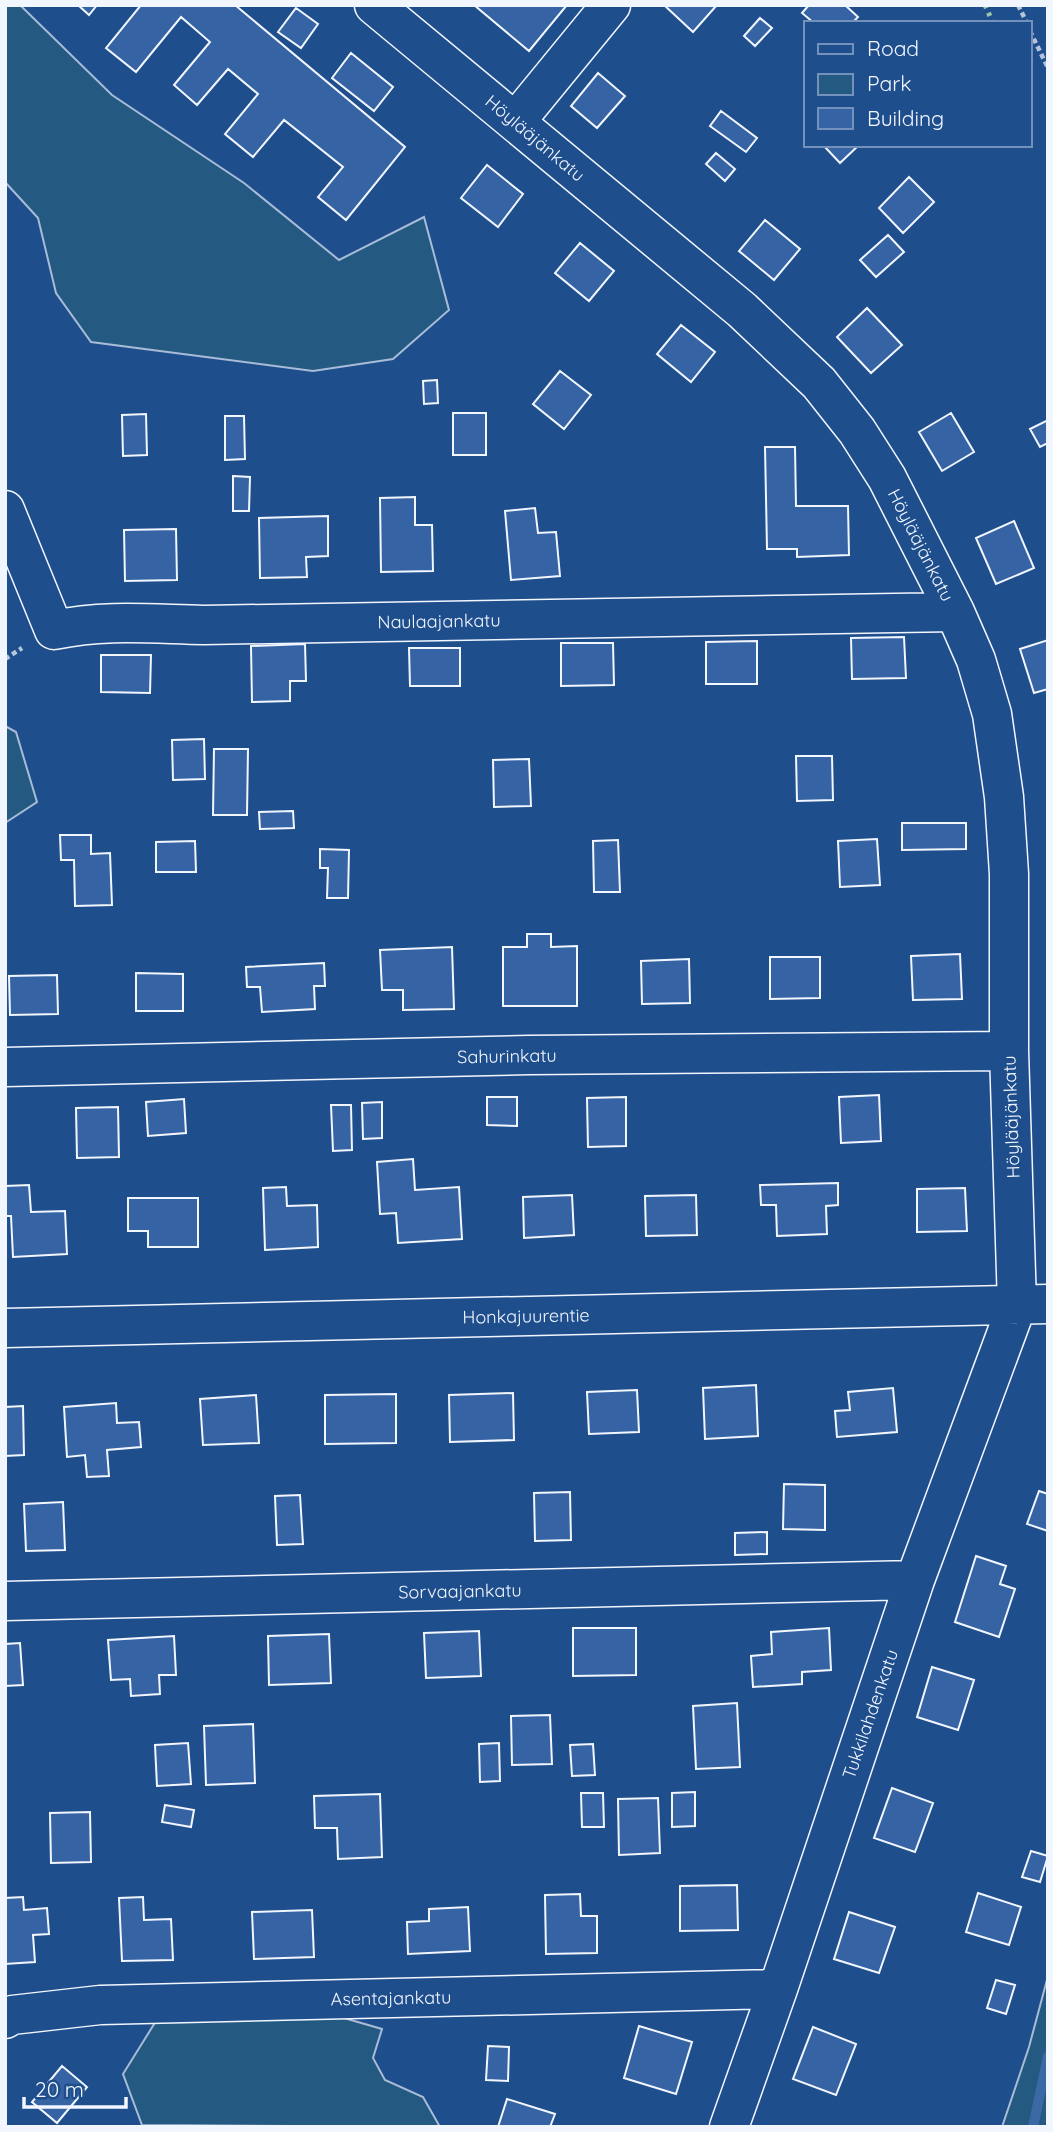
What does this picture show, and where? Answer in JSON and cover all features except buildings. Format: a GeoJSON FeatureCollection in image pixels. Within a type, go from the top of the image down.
{"type":"FeatureCollection","features":[{"type":"Feature","properties":{"kind":"street","name":"Höylääjänkatu"},"geometry":{"type":"LineString","coordinates":[[374,5],[742,310],[819,383],[857,431],[887,478],[955,612],[975,660],[992,714],[1004,797],[1009,874],[1009,1051],[1032,1304]]}},
{"type":"Feature","properties":{"kind":"street"},"geometry":{"type":"LineString","coordinates":[[516,121],[611,5]]}},
{"type":"Feature","properties":{"kind":"street","name":"Naulaajankatu"},"geometry":{"type":"LineString","coordinates":[[5,510],[54,630],[87,623],[112,622],[204,625],[955,612]]}},
{"type":"Feature","properties":{"kind":"street","name":"Sahurinkatu"},"geometry":{"type":"LineString","coordinates":[[5,1067],[515,1056],[1009,1051]]}},
{"type":"Feature","properties":{"kind":"street","name":"Honkajuurentie"},"geometry":{"type":"LineString","coordinates":[[5,1328],[1032,1304]]}},
{"type":"Feature","properties":{"kind":"street","name":"Tukkilahdenkatu"},"geometry":{"type":"LineString","coordinates":[[729,2127],[915,1580],[1032,1304]]}},
{"type":"Feature","properties":{"kind":"street","name":"Sorvaajankatu"},"geometry":{"type":"LineString","coordinates":[[5,1601],[915,1580]]}},
{"type":"Feature","properties":{"kind":"street","name":"Asentajankatu"},"geometry":{"type":"LineString","coordinates":[[5,2019],[12,2015],[100,2004],[778,1989]]}},
{"type":"Feature","properties":{"kind":"path"},"geometry":{"type":"LineString","coordinates":[[1018,5],[1026,21]]}},
{"type":"Feature","properties":{"kind":"path"},"geometry":{"type":"LineString","coordinates":[[1032,35],[1048,68]]}},
{"type":"Feature","properties":{"kind":"green space"},"geometry":{"type":"Polygon","coordinates":[[[5,5],[20,5],[112,95],[244,183],[339,260],[424,217],[449,310],[393,359],[313,371],[91,342],[56,293],[38,218],[5,182],[5,5]]]}},
{"type":"Feature","properties":{"kind":"green space"},"geometry":{"type":"Polygon","coordinates":[[[5,726],[16,732],[37,802],[5,823],[5,726]]]}},
{"type":"Feature","properties":{"kind":"green space"},"geometry":{"type":"Polygon","coordinates":[[[1048,1976],[1048,2127],[1002,2127],[1029,2047],[1048,1976]]]}},
{"type":"Feature","properties":{"kind":"green space"},"geometry":{"type":"Polygon","coordinates":[[[337,2016],[382,2029],[373,2058],[385,2080],[423,2097],[440,2127],[142,2125],[123,2074],[156,2021],[337,2016]]]}},
{"type":"Feature","properties":{"kind":"waterway"},"geometry":{"type":"LineString","coordinates":[[1033,2127],[1048,2056]]}},
{"type":"Feature","properties":{"kind":"hedge"},"geometry":{"type":"LineString","coordinates":[[985,5],[992,21]]}}]}
